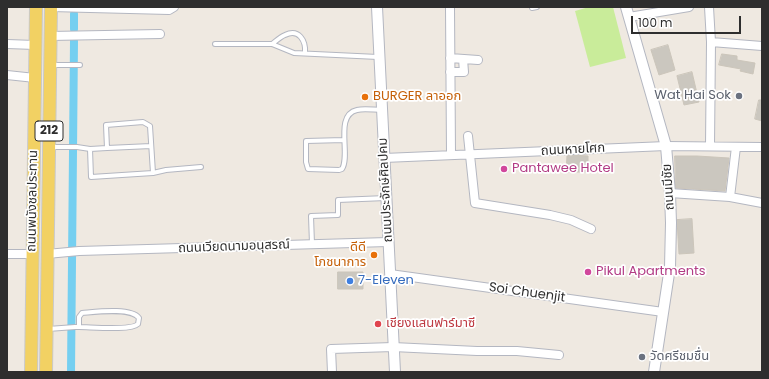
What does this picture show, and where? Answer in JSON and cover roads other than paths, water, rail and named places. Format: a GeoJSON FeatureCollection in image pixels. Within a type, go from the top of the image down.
{"type":"FeatureCollection","features":[{"type":"Feature","properties":{"kind":"main road","name":"ถนนพนังชลประทาน"},"geometry":{"type":"LineString","coordinates":[[31,372],[36,7]]}},
{"type":"Feature","properties":{"kind":"main road","name":"ถนนพนังชลประทาน"},"geometry":{"type":"LineString","coordinates":[[46,372],[51,7]]}},
{"type":"Feature","properties":{"kind":"main road"},"geometry":{"type":"LineString","coordinates":[[32,254],[47,254]]}},
{"type":"Feature","properties":{"kind":"street"},"geometry":{"type":"LineString","coordinates":[[51,7],[169,10],[174,7]]}},
{"type":"Feature","properties":{"kind":"street","name":"ถนนประจักษ์ศิลปคม"},"geometry":{"type":"LineString","coordinates":[[377,7],[394,372]]}},
{"type":"Feature","properties":{"kind":"street"},"geometry":{"type":"LineString","coordinates":[[450,7],[451,155]]}},
{"type":"Feature","properties":{"kind":"street"},"geometry":{"type":"LineString","coordinates":[[628,12],[689,7]]}},
{"type":"Feature","properties":{"kind":"street"},"geometry":{"type":"LineString","coordinates":[[708,7],[711,42],[710,146]]}},
{"type":"Feature","properties":{"kind":"street","name":"ถนนมีชัย"},"geometry":{"type":"LineString","coordinates":[[628,12],[666,146],[670,193],[672,222],[670,267],[654,372]]}},
{"type":"Feature","properties":{"kind":"street"},"geometry":{"type":"LineString","coordinates":[[50,36],[160,34]]}},
{"type":"Feature","properties":{"kind":"street"},"geometry":{"type":"LineString","coordinates":[[711,42],[762,46]]}},
{"type":"Feature","properties":{"kind":"street"},"geometry":{"type":"LineString","coordinates":[[7,44],[35,45]]}},
{"type":"Feature","properties":{"kind":"street"},"geometry":{"type":"LineString","coordinates":[[450,58],[478,60]]}},
{"type":"Feature","properties":{"kind":"street"},"geometry":{"type":"LineString","coordinates":[[450,72],[467,72],[464,59]]}},
{"type":"Feature","properties":{"kind":"street"},"geometry":{"type":"LineString","coordinates":[[7,76],[35,78]]}},
{"type":"Feature","properties":{"kind":"street"},"geometry":{"type":"LineString","coordinates":[[468,136],[475,203],[550,215],[571,220],[591,229]]}},
{"type":"Feature","properties":{"kind":"street","name":"ถนนหายโศก"},"geometry":{"type":"LineString","coordinates":[[384,158],[666,146],[762,147]]}},
{"type":"Feature","properties":{"kind":"street"},"geometry":{"type":"LineString","coordinates":[[730,197],[736,147]]}},
{"type":"Feature","properties":{"kind":"street"},"geometry":{"type":"LineString","coordinates":[[670,193],[730,197],[762,203]]}},
{"type":"Feature","properties":{"kind":"street","name":"ถนนเวียดนามอนุสรณ์"},"geometry":{"type":"LineString","coordinates":[[47,254],[388,242]]}},
{"type":"Feature","properties":{"kind":"street"},"geometry":{"type":"LineString","coordinates":[[7,254],[32,254]]}},
{"type":"Feature","properties":{"kind":"street","name":"Soi Chuenjit"},"geometry":{"type":"LineString","coordinates":[[390,274],[663,312]]}},
{"type":"Feature","properties":{"kind":"street"},"geometry":{"type":"LineString","coordinates":[[332,372],[331,348],[393,347],[477,352],[517,351],[559,355]]}},
{"type":"Feature","properties":{"kind":"lane"},"geometry":{"type":"LineString","coordinates":[[532,8],[537,7]]}},
{"type":"Feature","properties":{"kind":"lane"},"geometry":{"type":"LineString","coordinates":[[272,44],[284,35],[293,33],[297,34],[305,43],[305,53]]}},
{"type":"Feature","properties":{"kind":"lane"},"geometry":{"type":"LineString","coordinates":[[215,44],[272,44],[294,53],[380,58]]}},
{"type":"Feature","properties":{"kind":"lane"},"geometry":{"type":"LineString","coordinates":[[50,65],[78,65]]}},
{"type":"Feature","properties":{"kind":"lane"},"geometry":{"type":"LineString","coordinates":[[344,140],[306,141],[306,162],[308,169],[342,169],[345,161],[344,140],[346,119],[352,112],[358,110],[382,110]]}},
{"type":"Feature","properties":{"kind":"lane"},"geometry":{"type":"LineString","coordinates":[[107,148],[106,124],[143,122],[147,124],[150,126],[153,173]]}},
{"type":"Feature","properties":{"kind":"lane"},"geometry":{"type":"LineString","coordinates":[[49,147],[77,147],[90,149],[151,146]]}},
{"type":"Feature","properties":{"kind":"lane"},"geometry":{"type":"LineString","coordinates":[[90,149],[91,177],[153,173],[166,170],[201,167]]}},
{"type":"Feature","properties":{"kind":"lane"},"geometry":{"type":"LineString","coordinates":[[312,245],[311,216],[338,215],[338,200],[386,198]]}},
{"type":"Feature","properties":{"kind":"lane"},"geometry":{"type":"LineString","coordinates":[[46,329],[65,327],[132,328],[138,324],[139,318],[136,315],[123,311],[82,313],[79,317],[77,327]]}},
{"type":"Feature","properties":{"kind":"waterway"},"geometry":{"type":"LineString","coordinates":[[74,14],[74,29]]}},
{"type":"Feature","properties":{"kind":"waterway"},"geometry":{"type":"LineString","coordinates":[[71,372],[74,41]]}},
{"type":"Feature","properties":{"kind":"place","name":"Wat Hai Sok"},"geometry":{"type":"Point","coordinates":[739,96]}},
{"type":"Feature","properties":{"kind":"place","name":"BURGER ลาออก"},"geometry":{"type":"Point","coordinates":[365,97]}},
{"type":"Feature","properties":{"kind":"place","name":"Pantawee Hotel"},"geometry":{"type":"Point","coordinates":[504,169]}},
{"type":"Feature","properties":{"kind":"place","name":"ดีดี โภชนาการ"},"geometry":{"type":"Point","coordinates":[374,255]}},
{"type":"Feature","properties":{"kind":"place","name":"Pikul Apartments"},"geometry":{"type":"Point","coordinates":[588,272]}},
{"type":"Feature","properties":{"kind":"place","name":"7-Eleven"},"geometry":{"type":"Point","coordinates":[350,281]}},
{"type":"Feature","properties":{"kind":"place","name":"เชียงแสนฟาร์มาซี"},"geometry":{"type":"Point","coordinates":[378,324]}},
{"type":"Feature","properties":{"kind":"place","name":"วัดศรีชมชื่น"},"geometry":{"type":"Point","coordinates":[642,357]}}]}
